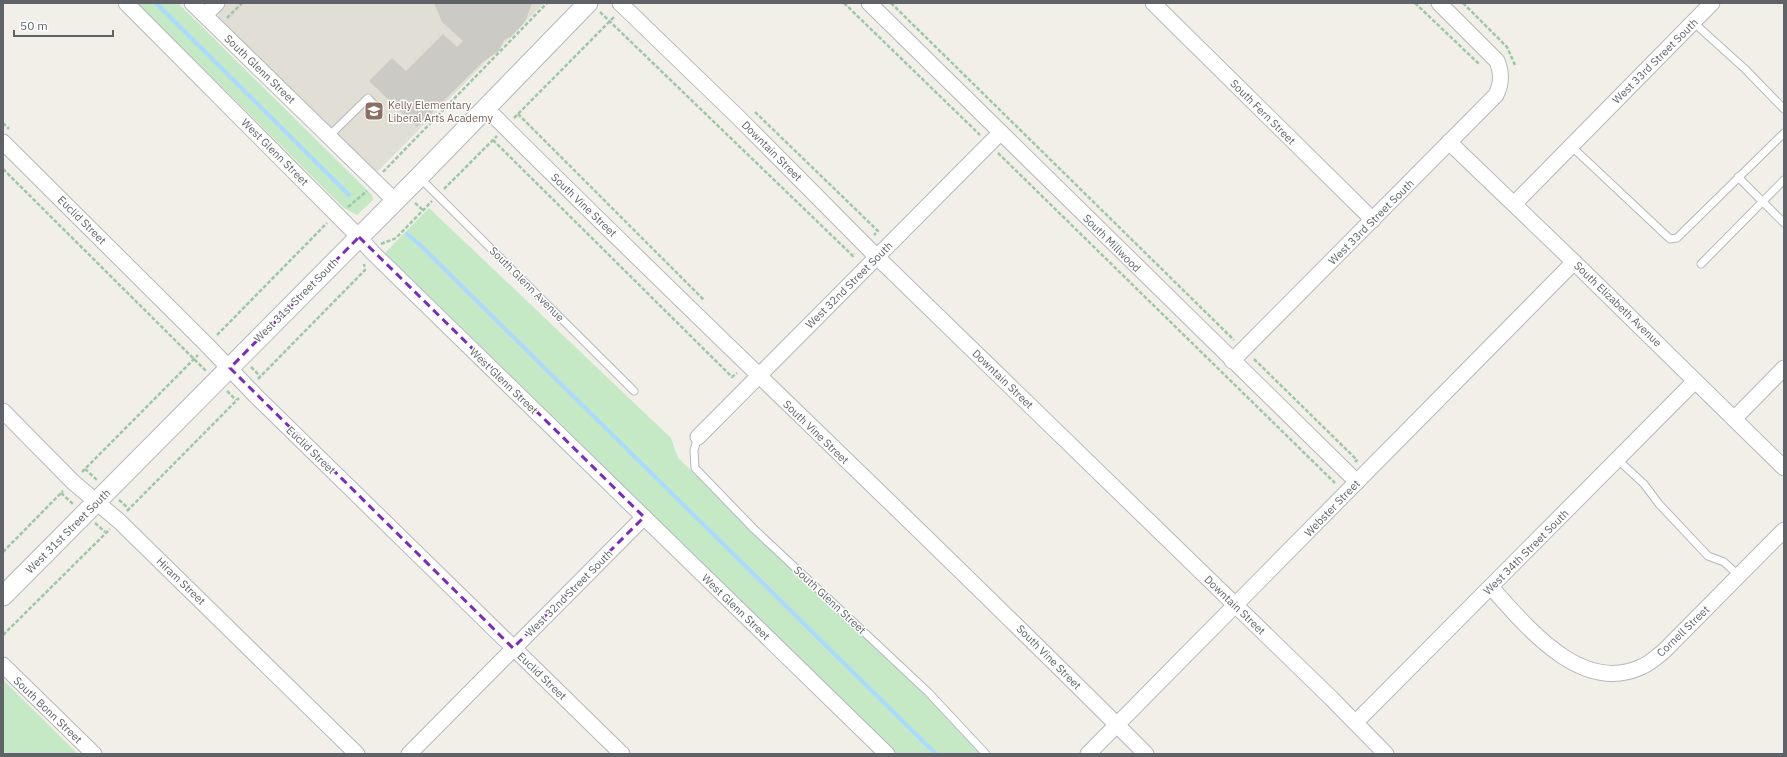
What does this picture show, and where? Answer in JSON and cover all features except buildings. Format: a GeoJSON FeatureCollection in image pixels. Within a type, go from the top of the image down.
{"type":"FeatureCollection","features":[{"type":"Feature","properties":{"kind":"street","name":"West Glenn Street"},"geometry":{"type":"LineString","coordinates":[[126,3],[359,237],[372,252],[887,754]]}},
{"type":"Feature","properties":{"kind":"street","name":"South Glenn Street"},"geometry":{"type":"LineString","coordinates":[[192,3],[328,136]]}},
{"type":"Feature","properties":{"kind":"street"},"geometry":{"type":"LineString","coordinates":[[205,15],[217,3]]}},
{"type":"Feature","properties":{"kind":"street","name":"West 31st Street South"},"geometry":{"type":"LineString","coordinates":[[3,596],[419,177],[588,3]]}},
{"type":"Feature","properties":{"kind":"street","name":"South Fern Street"},"geometry":{"type":"LineString","coordinates":[[1153,3],[1373,220]]}},
{"type":"Feature","properties":{"kind":"street","name":"West 33rd Street South"},"geometry":{"type":"LineString","coordinates":[[1514,204],[1712,3]]}},
{"type":"Feature","properties":{"kind":"street","name":"South Millwood"},"geometry":{"type":"LineString","coordinates":[[871,4],[1000,133],[1357,482]]}},
{"type":"Feature","properties":{"kind":"street","name":"West 33rd Street South"},"geometry":{"type":"LineString","coordinates":[[1232,361],[1496,94],[1500,86],[1501,77],[1501,70],[1497,61],[1441,4]]}},
{"type":"Feature","properties":{"kind":"street","name":"Downtain Street"},"geometry":{"type":"LineString","coordinates":[[622,5],[739,118],[877,257],[1356,722],[1386,754]]}},
{"type":"Feature","properties":{"kind":"street","name":"South Vine Street"},"geometry":{"type":"LineString","coordinates":[[486,108],[759,377],[1040,648],[1146,754]]}},
{"type":"Feature","properties":{"kind":"street","name":"West 32nd Street South"},"geometry":{"type":"LineString","coordinates":[[698,437],[1000,133]]}},
{"type":"Feature","properties":{"kind":"street"},"geometry":{"type":"LineString","coordinates":[[328,136],[395,200]]}},
{"type":"Feature","properties":{"kind":"street","name":"Euclid Street"},"geometry":{"type":"LineString","coordinates":[[3,142],[223,374],[248,388],[622,754]]}},
{"type":"Feature","properties":{"kind":"street","name":"South Elizabeth Avenue"},"geometry":{"type":"LineString","coordinates":[[1449,142],[1784,468]]}},
{"type":"Feature","properties":{"kind":"street","name":"Webster Street"},"geometry":{"type":"LineString","coordinates":[[1088,754],[1574,262]]}},
{"type":"Feature","properties":{"kind":"street"},"geometry":{"type":"LineString","coordinates":[[1734,419],[1784,368]]}},
{"type":"Feature","properties":{"kind":"street","name":"West 34th Street South"},"geometry":{"type":"LineString","coordinates":[[1356,722],[1695,380]]}},
{"type":"Feature","properties":{"kind":"street","name":"Hiram Street"},"geometry":{"type":"LineString","coordinates":[[3,411],[73,482],[119,521],[357,754]]}},
{"type":"Feature","properties":{"kind":"street","name":"West 32nd Street South"},"geometry":{"type":"LineString","coordinates":[[409,754],[644,517]]}},
{"type":"Feature","properties":{"kind":"street","name":"Cornell Street"},"geometry":{"type":"LineString","coordinates":[[1491,587],[1516,615],[1552,648],[1583,669],[1595,673],[1631,670],[1649,663],[1675,641],[1784,530]]}},
{"type":"Feature","properties":{"kind":"street","name":"South Bonn Street"},"geometry":{"type":"LineString","coordinates":[[3,665],[94,754]]}},
{"type":"Feature","properties":{"kind":"lane"},"geometry":{"type":"LineString","coordinates":[[1693,22],[1745,69],[1784,109]]}},
{"type":"Feature","properties":{"kind":"lane"},"geometry":{"type":"LineString","coordinates":[[328,136],[368,98],[377,108]]}},
{"type":"Feature","properties":{"kind":"lane"},"geometry":{"type":"LineString","coordinates":[[1571,146],[1670,239],[1677,238],[1784,133]]}},
{"type":"Feature","properties":{"kind":"lane","name":"South Glenn Avenue"},"geometry":{"type":"LineString","coordinates":[[419,177],[634,391]]}},
{"type":"Feature","properties":{"kind":"lane"},"geometry":{"type":"LineString","coordinates":[[1738,177],[1784,223]]}},
{"type":"Feature","properties":{"kind":"lane"},"geometry":{"type":"LineString","coordinates":[[1701,264],[1784,180]]}},
{"type":"Feature","properties":{"kind":"lane","name":"South Glenn Street"},"geometry":{"type":"LineString","coordinates":[[698,437],[694,450],[695,468],[754,529],[928,692],[986,754]]}},
{"type":"Feature","properties":{"kind":"lane"},"geometry":{"type":"LineString","coordinates":[[1617,460],[1644,484],[1659,504],[1708,556],[1724,562],[1739,576]]}},
{"type":"Feature","properties":{"kind":"path"},"geometry":{"type":"LineString","coordinates":[[226,20],[242,3]]}},
{"type":"Feature","properties":{"kind":"path"},"geometry":{"type":"LineString","coordinates":[[383,172],[547,3]]}},
{"type":"Feature","properties":{"kind":"path"},"geometry":{"type":"LineString","coordinates":[[1415,3],[1483,68]]}},
{"type":"Feature","properties":{"kind":"path"},"geometry":{"type":"LineString","coordinates":[[1464,3],[1507,47],[1515,65]]}},
{"type":"Feature","properties":{"kind":"path"},"geometry":{"type":"LineString","coordinates":[[3,635],[105,532],[119,521],[236,400],[366,270],[363,260],[380,244],[396,238],[622,5]]}},
{"type":"Feature","properties":{"kind":"path"},"geometry":{"type":"LineString","coordinates":[[3,169],[223,374],[236,400]]}},
{"type":"Feature","properties":{"kind":"highlighted area"},"geometry":{"type":"Polygon","coordinates":[[[359,237],[644,517],[513,648],[230,368],[359,237]]]}},
{"type":"Feature","properties":{"kind":"shaded area","name":"Kelly Elementary Liberal Arts Academy"},"geometry":{"type":"Polygon","coordinates":[[[227,3],[544,3],[375,174],[221,23],[218,16],[220,10],[227,3]]]}},
{"type":"Feature","properties":{"kind":"green space"},"geometry":{"type":"Polygon","coordinates":[[[137,3],[178,3],[372,195],[373,200],[357,215],[344,208],[137,3]]]}},
{"type":"Feature","properties":{"kind":"green space"},"geometry":{"type":"Polygon","coordinates":[[[429,208],[671,438],[678,458],[989,754],[897,754],[385,253],[429,208]]]}},
{"type":"Feature","properties":{"kind":"green space"},"geometry":{"type":"Polygon","coordinates":[[[3,680],[78,754],[3,754],[3,680]]]}},
{"type":"Feature","properties":{"kind":"waterway"},"geometry":{"type":"LineString","coordinates":[[156,3],[349,195]]}},
{"type":"Feature","properties":{"kind":"waterway"},"geometry":{"type":"LineString","coordinates":[[407,234],[418,243],[936,754]]}},
{"type":"Feature","properties":{"kind":"place","name":"Kelly Elementary Liberal Arts Academy"},"geometry":{"type":"Point","coordinates":[374,111]}}]}
